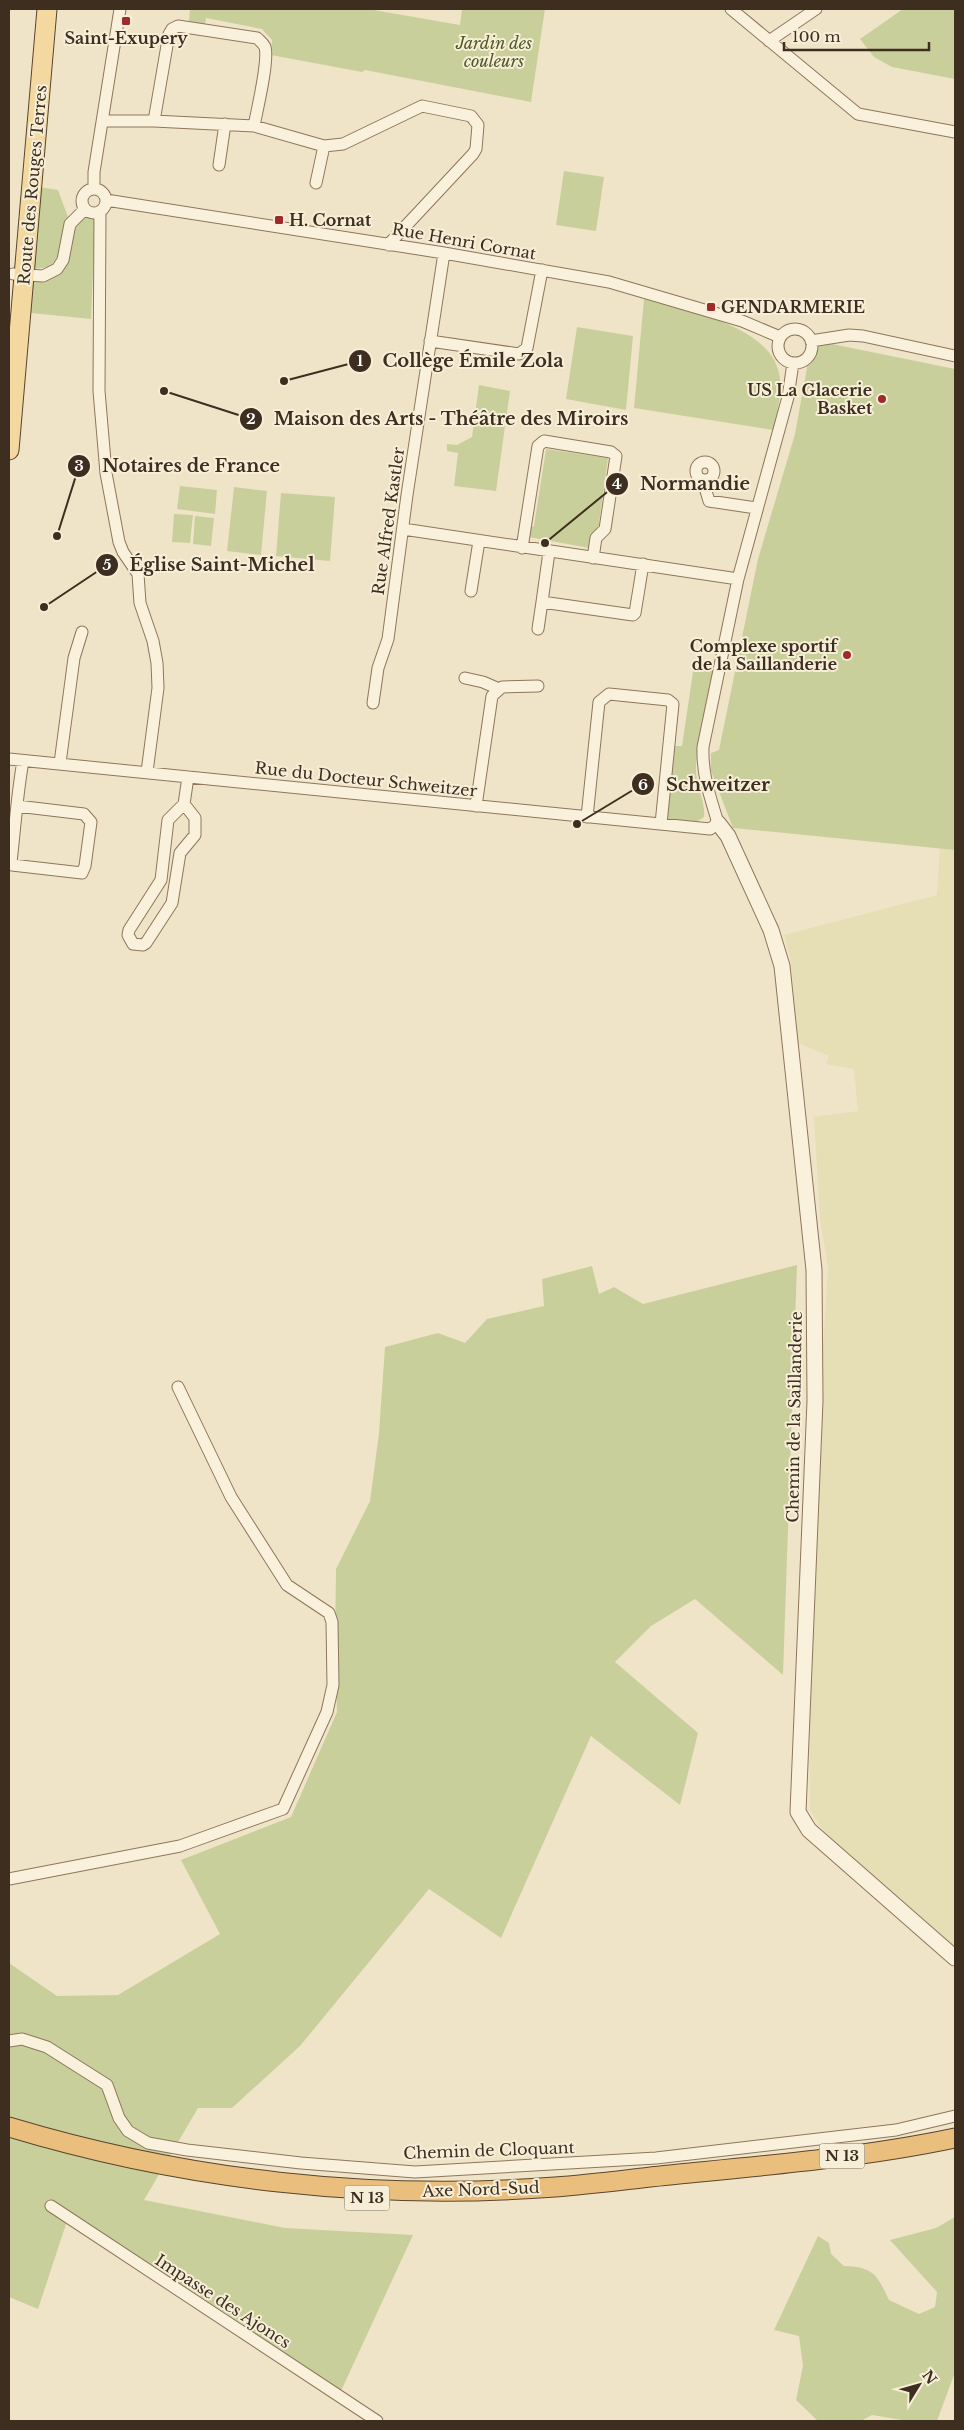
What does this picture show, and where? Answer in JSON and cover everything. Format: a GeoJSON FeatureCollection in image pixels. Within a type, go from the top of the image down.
{"type":"FeatureCollection","features":[{"type":"Feature","properties":{"kind":"highway","name":"Axe Nord-Sud"},"geometry":{"type":"LineString","coordinates":[[9,2127],[102,2152],[248,2179],[347,2189],[420,2191],[554,2187],[857,2155],[955,2138]]}},
{"type":"Feature","properties":{"kind":"highway","name":"Axe Nord-Sud"},"geometry":{"type":"LineString","coordinates":[[9,2139],[188,2181],[339,2197],[423,2201],[516,2200],[623,2192],[918,2156],[955,2148]]}},
{"type":"Feature","properties":{"kind":"main road","name":"Route des Rouges Terres"},"geometry":{"type":"LineString","coordinates":[[9,450],[18,275],[36,9]]}},
{"type":"Feature","properties":{"kind":"main road","name":"Route des Rouges Terres"},"geometry":{"type":"LineString","coordinates":[[9,308],[18,275],[47,9]]}},
{"type":"Feature","properties":{"kind":"street"},"geometry":{"type":"LineString","coordinates":[[731,9],[858,114],[955,132]]}},
{"type":"Feature","properties":{"kind":"street"},"geometry":{"type":"LineString","coordinates":[[769,41],[816,9]]}},
{"type":"Feature","properties":{"kind":"street"},"geometry":{"type":"LineString","coordinates":[[94,189],[94,172],[122,11]]}},
{"type":"Feature","properties":{"kind":"street"},"geometry":{"type":"LineString","coordinates":[[154,121],[169,34],[172,29],[178,26],[257,38],[265,48],[254,126]]}},
{"type":"Feature","properties":{"kind":"street"},"geometry":{"type":"LineString","coordinates":[[103,121],[154,121],[254,126],[324,146],[343,144],[422,106],[465,115],[476,120],[478,135],[473,154],[388,244]]}},
{"type":"Feature","properties":{"kind":"street"},"geometry":{"type":"LineString","coordinates":[[219,165],[225,124]]}},
{"type":"Feature","properties":{"kind":"street"},"geometry":{"type":"LineString","coordinates":[[316,183],[324,146]]}},
{"type":"Feature","properties":{"kind":"street"},"geometry":{"type":"LineString","coordinates":[[100,212],[92,213],[85,209],[83,198],[87,192],[94,189],[101,191],[106,200],[105,206],[100,212],[98,391],[106,474],[119,542],[123,552],[138,574],[140,603],[154,641],[157,663],[158,688],[147,772]]}},
{"type":"Feature","properties":{"kind":"street","name":"Rue Henri Cornat"},"geometry":{"type":"LineString","coordinates":[[106,200],[444,253],[634,288],[742,321],[780,337]]}},
{"type":"Feature","properties":{"kind":"street"},"geometry":{"type":"LineString","coordinates":[[18,275],[49,275],[57,269],[63,260],[70,224],[85,209]]}},
{"type":"Feature","properties":{"kind":"street","name":"Rue Alfred Kastler"},"geometry":{"type":"LineString","coordinates":[[373,703],[378,668],[388,639],[444,253]]}},
{"type":"Feature","properties":{"kind":"street"},"geometry":{"type":"LineString","coordinates":[[430,341],[519,354],[524,352],[527,348],[542,270]]}},
{"type":"Feature","properties":{"kind":"street"},"geometry":{"type":"LineString","coordinates":[[800,328],[807,333],[811,342],[812,352],[808,358],[800,363],[786,360],[779,353],[780,337],[791,329],[800,328]]}},
{"type":"Feature","properties":{"kind":"street"},"geometry":{"type":"LineString","coordinates":[[811,342],[849,336],[863,336],[955,356]]}},
{"type":"Feature","properties":{"kind":"street"},"geometry":{"type":"LineString","coordinates":[[718,823],[706,786],[702,766],[703,747],[738,579],[788,397],[793,363]]}},
{"type":"Feature","properties":{"kind":"street"},"geometry":{"type":"LineString","coordinates":[[522,548],[538,446],[544,441],[611,452],[616,456],[605,529],[596,538],[594,558]]}},
{"type":"Feature","properties":{"kind":"street"},"geometry":{"type":"LineString","coordinates":[[703,481],[709,501],[756,508]]}},
{"type":"Feature","properties":{"kind":"street"},"geometry":{"type":"LineString","coordinates":[[403,529],[738,579]]}},
{"type":"Feature","properties":{"kind":"street"},"geometry":{"type":"LineString","coordinates":[[470,591],[479,541]]}},
{"type":"Feature","properties":{"kind":"street"},"geometry":{"type":"LineString","coordinates":[[538,628],[549,552]]}},
{"type":"Feature","properties":{"kind":"street"},"geometry":{"type":"LineString","coordinates":[[542,602],[633,615],[635,613],[642,564]]}},
{"type":"Feature","properties":{"kind":"street"},"geometry":{"type":"LineString","coordinates":[[60,763],[74,658],[82,632]]}},
{"type":"Feature","properties":{"kind":"street"},"geometry":{"type":"LineString","coordinates":[[464,678],[483,682],[499,689]]}},
{"type":"Feature","properties":{"kind":"street"},"geometry":{"type":"LineString","coordinates":[[476,806],[492,696],[499,689],[508,686],[538,686]]}},
{"type":"Feature","properties":{"kind":"street"},"geometry":{"type":"LineString","coordinates":[[587,817],[599,702],[609,694],[668,700],[673,704],[661,824]]}},
{"type":"Feature","properties":{"kind":"street","name":"Rue du Docteur Schweitzer"},"geometry":{"type":"LineString","coordinates":[[9,759],[661,824],[705,830],[718,823]]}},
{"type":"Feature","properties":{"kind":"street"},"geometry":{"type":"LineString","coordinates":[[18,806],[84,814],[91,822],[85,866],[82,872],[12,865],[18,806],[23,761]]}},
{"type":"Feature","properties":{"kind":"street"},"geometry":{"type":"LineString","coordinates":[[184,804],[195,818],[197,824],[195,835],[180,853],[172,903],[146,943],[143,945],[134,944],[128,935],[129,930],[159,884],[168,820],[184,804],[188,777]]}},
{"type":"Feature","properties":{"kind":"street","name":"Chemin de la Saillanderie"},"geometry":{"type":"LineString","coordinates":[[718,823],[728,836],[771,930],[782,966],[814,1270],[815,1401],[798,1812],[808,1830],[955,1958]]}},
{"type":"Feature","properties":{"kind":"street"},"geometry":{"type":"LineString","coordinates":[[9,1879],[180,1846],[283,1809],[327,1712],[333,1685],[332,1622],[329,1613],[287,1584],[231,1497],[178,1387]]}},
{"type":"Feature","properties":{"kind":"street","name":"Chemin de Cloquant"},"geometry":{"type":"LineString","coordinates":[[9,2041],[22,2039],[47,2047],[107,2085],[119,2118],[128,2131],[148,2143],[187,2150],[301,2163],[416,2172],[656,2158],[896,2130],[955,2116]]}},
{"type":"Feature","properties":{"kind":"street","name":"Impasse des Ajoncs"},"geometry":{"type":"LineString","coordinates":[[51,2206],[377,2421]]}},
{"type":"Feature","properties":{"kind":"shaded area"},"geometry":{"type":"Polygon","coordinates":[[[940,848],[955,850],[955,1947],[843,1850],[820,1826],[810,1809],[809,1693],[816,1462],[828,1267],[820,1218],[814,1117],[858,1111],[854,1069],[826,1064],[829,1056],[798,1043],[791,962],[784,935],[937,895],[940,848]]]}},
{"type":"Feature","properties":{"kind":"green space","name":"Jardin des couleurs"},"geometry":{"type":"Polygon","coordinates":[[[190,9],[368,9],[460,25],[462,9],[545,9],[531,102],[365,70],[362,72],[271,55],[272,40],[262,29],[206,18],[205,25],[189,22],[190,9]]]}},
{"type":"Feature","properties":{"kind":"green space"},"geometry":{"type":"Polygon","coordinates":[[[903,9],[955,9],[955,79],[892,67],[874,57],[860,39],[903,9]]]}},
{"type":"Feature","properties":{"kind":"green space"},"geometry":{"type":"Polygon","coordinates":[[[564,171],[604,177],[596,231],[556,225],[564,171]]]}},
{"type":"Feature","properties":{"kind":"green space"},"geometry":{"type":"Polygon","coordinates":[[[39,187],[58,190],[68,217],[58,256],[50,267],[32,269],[39,187]]]}},
{"type":"Feature","properties":{"kind":"green space"},"geometry":{"type":"Polygon","coordinates":[[[89,215],[94,219],[95,225],[91,319],[31,313],[32,281],[50,278],[61,271],[67,261],[75,227],[80,219],[89,215]]]}},
{"type":"Feature","properties":{"kind":"green space"},"geometry":{"type":"Polygon","coordinates":[[[644,299],[723,322],[759,342],[772,356],[779,373],[780,394],[773,430],[634,408],[644,299]]]}},
{"type":"Feature","properties":{"kind":"green space"},"geometry":{"type":"Polygon","coordinates":[[[577,327],[633,336],[626,410],[566,399],[577,327]]]}},
{"type":"Feature","properties":{"kind":"green space","name":"Complexe sportif de la Saillanderie"},"geometry":{"type":"Polygon","coordinates":[[[814,343],[827,343],[955,369],[955,850],[733,828],[711,771],[711,753],[719,750],[758,559],[795,434],[808,354],[814,343]]]}},
{"type":"Feature","properties":{"kind":"green space"},"geometry":{"type":"Polygon","coordinates":[[[479,385],[510,391],[496,491],[454,486],[458,453],[447,451],[447,444],[457,445],[472,437],[479,385]]]}},
{"type":"Feature","properties":{"kind":"green space"},"geometry":{"type":"Polygon","coordinates":[[[546,449],[608,458],[598,530],[590,536],[589,548],[529,537],[530,528],[534,526],[546,449]]]}},
{"type":"Feature","properties":{"kind":"green space"},"geometry":{"type":"Polygon","coordinates":[[[180,486],[217,490],[215,514],[177,509],[180,486]]]}},
{"type":"Feature","properties":{"kind":"green space"},"geometry":{"type":"Polygon","coordinates":[[[234,487],[267,491],[261,555],[227,551],[234,487]]]}},
{"type":"Feature","properties":{"kind":"green space"},"geometry":{"type":"Polygon","coordinates":[[[281,493],[335,497],[330,561],[276,556],[281,493]]]}},
{"type":"Feature","properties":{"kind":"green space"},"geometry":{"type":"Polygon","coordinates":[[[174,514],[193,515],[190,543],[172,542],[174,514]]]}},
{"type":"Feature","properties":{"kind":"green space"},"geometry":{"type":"Polygon","coordinates":[[[195,516],[214,518],[211,546],[193,544],[195,516]]]}},
{"type":"Feature","properties":{"kind":"green space"},"geometry":{"type":"Polygon","coordinates":[[[694,665],[714,671],[700,731],[697,755],[696,774],[704,817],[695,823],[669,821],[667,819],[675,746],[682,746],[694,665]]]}},
{"type":"Feature","properties":{"kind":"green space"},"geometry":{"type":"Polygon","coordinates":[[[797,1265],[783,1675],[695,1599],[651,1626],[615,1662],[698,1733],[680,1805],[591,1736],[501,1938],[429,1889],[300,2046],[232,2108],[198,2108],[144,2200],[285,2228],[413,2235],[341,2391],[69,2215],[38,2309],[9,2297],[9,1963],[57,1996],[118,1995],[220,1934],[181,1860],[291,1817],[337,1712],[335,1644],[336,1569],[370,1501],[379,1433],[385,1347],[438,1333],[465,1343],[487,1319],[544,1306],[542,1279],[592,1266],[599,1294],[614,1287],[643,1304],[797,1265]]]}},
{"type":"Feature","properties":{"kind":"green space"},"geometry":{"type":"Polygon","coordinates":[[[955,2217],[955,2372],[937,2421],[908,2421],[872,2415],[861,2421],[818,2421],[796,2400],[803,2366],[799,2336],[774,2330],[818,2236],[829,2243],[831,2254],[844,2266],[862,2268],[873,2274],[881,2284],[889,2300],[919,2314],[935,2307],[937,2292],[890,2240],[936,2228],[955,2217]]]}},
{"type":"Feature","properties":{"kind":"place","name":"Saint-Exupery"},"geometry":{"type":"Point","coordinates":[126,21]}},
{"type":"Feature","properties":{"kind":"place","name":"H. Cornat"},"geometry":{"type":"Point","coordinates":[279,220]}},
{"type":"Feature","properties":{"kind":"place","name":"GENDARMERIE"},"geometry":{"type":"Point","coordinates":[711,307]}},
{"type":"Feature","properties":{"kind":"place","name":"Collège Émile Zola"},"geometry":{"type":"Point","coordinates":[284,381]}},
{"type":"Feature","properties":{"kind":"place","name":"Maison des Arts - Théâtre des Miroirs"},"geometry":{"type":"Point","coordinates":[164,391]}},
{"type":"Feature","properties":{"kind":"place","name":"US La Glacerie Basket"},"geometry":{"type":"Point","coordinates":[882,399]}},
{"type":"Feature","properties":{"kind":"place","name":"Notaires de France"},"geometry":{"type":"Point","coordinates":[57,536]}},
{"type":"Feature","properties":{"kind":"place","name":"Normandie"},"geometry":{"type":"Point","coordinates":[545,543]}},
{"type":"Feature","properties":{"kind":"place","name":"Église Saint-Michel"},"geometry":{"type":"Point","coordinates":[44,607]}},
{"type":"Feature","properties":{"kind":"place","name":"Complexe sportif de la Saillanderie"},"geometry":{"type":"Point","coordinates":[847,655]}},
{"type":"Feature","properties":{"kind":"place","name":"Schweitzer"},"geometry":{"type":"Point","coordinates":[577,824]}}]}
